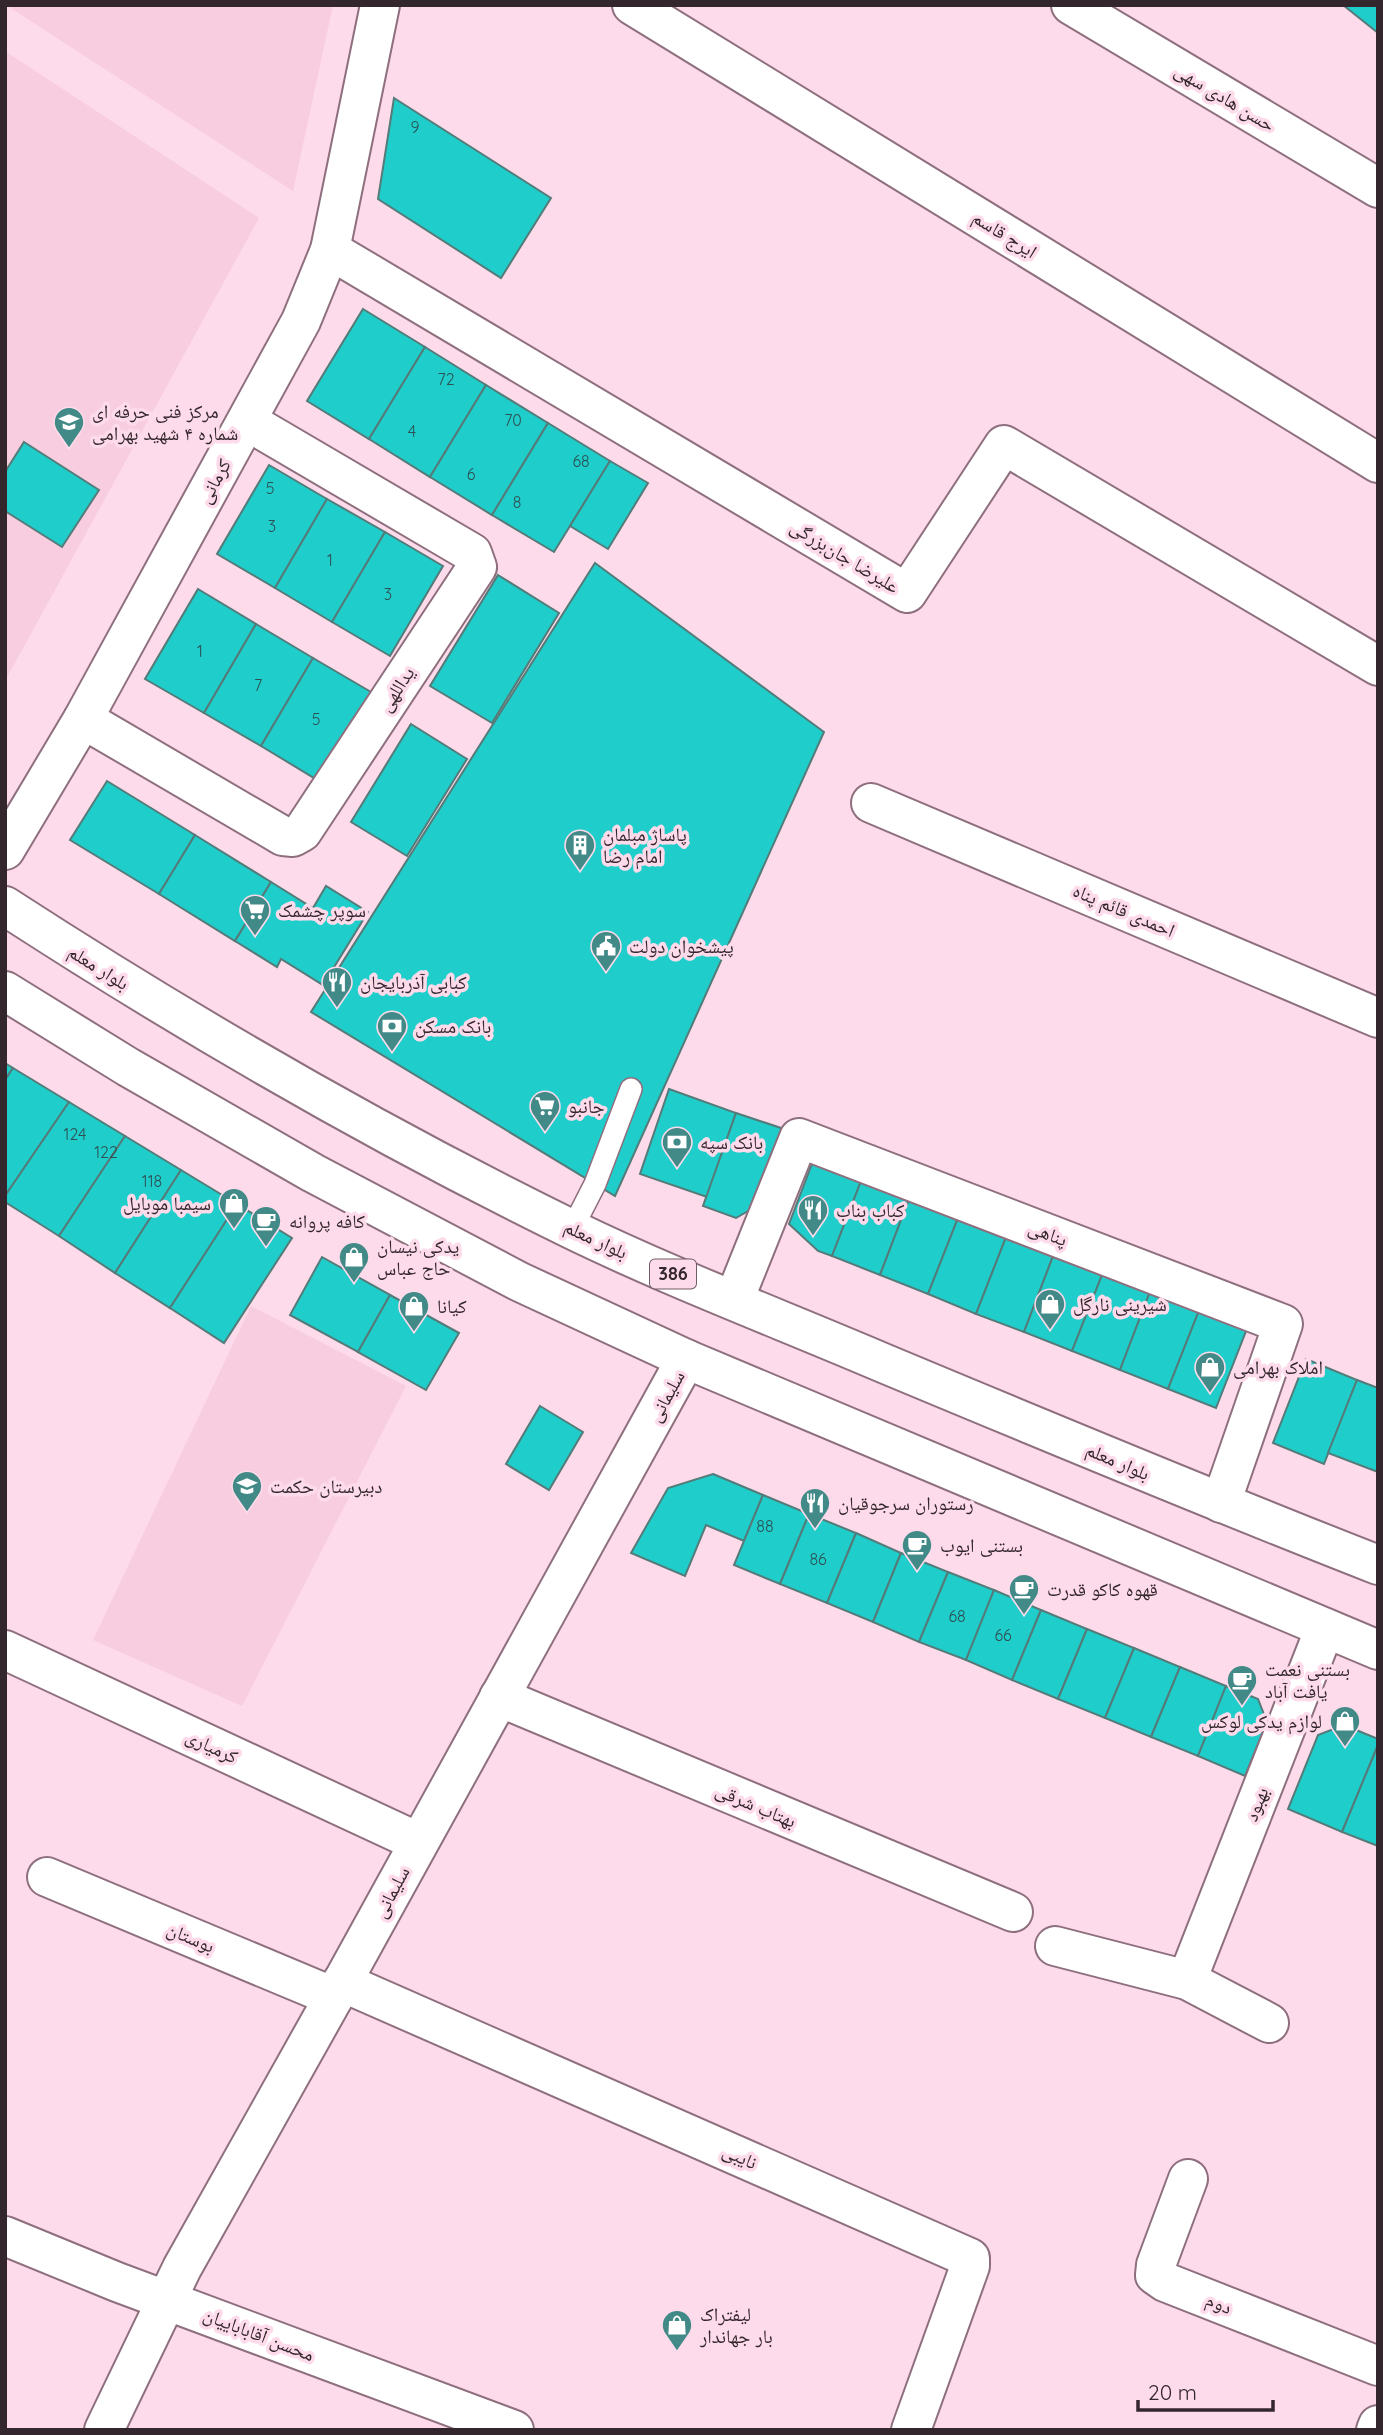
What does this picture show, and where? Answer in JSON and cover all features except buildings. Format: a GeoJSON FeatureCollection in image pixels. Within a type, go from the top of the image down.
{"type":"FeatureCollection","features":[{"type":"Feature","properties":{"kind":"street","name":"کرمانی"},"geometry":{"type":"LineString","coordinates":[[5,850],[83,719],[301,321],[330,250],[380,5]]}},
{"type":"Feature","properties":{"kind":"street","name":"ایرج قاسم"},"geometry":{"type":"LineString","coordinates":[[632,5],[1378,463]]}},
{"type":"Feature","properties":{"kind":"street","name":"حسن هادی سهی"},"geometry":{"type":"LineString","coordinates":[[1071,5],[1378,188]]}},
{"type":"Feature","properties":{"kind":"street","name":"علیرضا جان‌بزرگی"},"geometry":{"type":"LineString","coordinates":[[330,250],[907,593],[1004,445],[1378,666]]}},
{"type":"Feature","properties":{"kind":"street","name":"یداللهی"},"geometry":{"type":"LineString","coordinates":[[83,719],[284,836],[293,837],[302,832],[477,567],[472,554],[247,421]]}},
{"type":"Feature","properties":{"kind":"street","name":"احمدی قائم پناه"},"geometry":{"type":"LineString","coordinates":[[871,803],[1378,1018]]}},
{"type":"Feature","properties":{"kind":"street","name":"بلوار معلم"},"geometry":{"type":"LineString","coordinates":[[5,906],[133,988],[325,1100],[572,1229],[734,1300],[1378,1566]]}},
{"type":"Feature","properties":{"kind":"street"},"geometry":{"type":"LineString","coordinates":[[5,991],[128,1068],[313,1173],[520,1282],[686,1359],[1378,1650]]}},
{"type":"Feature","properties":{"kind":"street","name":"پناهی"},"geometry":{"type":"LineString","coordinates":[[734,1300],[799,1138],[1283,1324],[1221,1503]]}},
{"type":"Feature","properties":{"kind":"street","name":"سلیمانی"},"geometry":{"type":"LineString","coordinates":[[104,2430],[166,2299],[686,1359]]}},
{"type":"Feature","properties":{"kind":"street","name":"بهبود"},"geometry":{"type":"LineString","coordinates":[[1187,1980],[1325,1628]]}},
{"type":"Feature","properties":{"kind":"street","name":"کرمیاری"},"geometry":{"type":"LineString","coordinates":[[5,1650],[418,1842]]}},
{"type":"Feature","properties":{"kind":"street","name":"بهتاب شرقی"},"geometry":{"type":"LineString","coordinates":[[499,1697],[1013,1912]]}},
{"type":"Feature","properties":{"kind":"street","name":"بوستان"},"geometry":{"type":"LineString","coordinates":[[47,1877],[338,1990]]}},
{"type":"Feature","properties":{"kind":"street"},"geometry":{"type":"LineString","coordinates":[[1055,1946],[1187,1980],[1269,2023]]}},
{"type":"Feature","properties":{"kind":"street","name":"نایبی"},"geometry":{"type":"LineString","coordinates":[[338,1990],[970,2258],[970,2266],[911,2430]]}},
{"type":"Feature","properties":{"kind":"street","name":"دوم"},"geometry":{"type":"LineString","coordinates":[[1188,2179],[1156,2265],[1156,2274],[1164,2282],[1378,2367]]}},
{"type":"Feature","properties":{"kind":"street","name":"محسن آقاباباییان"},"geometry":{"type":"LineString","coordinates":[[5,2236],[514,2430]]}},
{"type":"Feature","properties":{"kind":"street"},"geometry":{"type":"LineString","coordinates":[[1376,2430],[1378,2425]]}},
{"type":"Feature","properties":{"kind":"lane"},"geometry":{"type":"LineString","coordinates":[[572,1229],[596,1184],[631,1089]]}},
{"type":"Feature","properties":{"kind":"shaded area"},"geometry":{"type":"Polygon","coordinates":[[[6,5],[333,5],[293,191],[6,5]]]}},
{"type":"Feature","properties":{"kind":"shaded area","name":"مرکز فنی حرفه ای شماره ۴ شهید بهرامی"},"geometry":{"type":"Polygon","coordinates":[[[5,51],[259,218],[5,681],[5,51]]]}},
{"type":"Feature","properties":{"kind":"shaded area","name":"دبیرستان حکمت"},"geometry":{"type":"Polygon","coordinates":[[[251,1306],[406,1386],[242,1706],[93,1640],[251,1306]]]}},
{"type":"Feature","properties":{"kind":"place","name":"مرکز فنی حرفه ای شماره ۴ شهید بهرامی"},"geometry":{"type":"Point","coordinates":[69,449]}},
{"type":"Feature","properties":{"kind":"place","name":"پاساژ مبلمان امام رضا"},"geometry":{"type":"Point","coordinates":[580,872]}},
{"type":"Feature","properties":{"kind":"place","name":"سوپر چشمک"},"geometry":{"type":"Point","coordinates":[255,937]}},
{"type":"Feature","properties":{"kind":"place","name":"پیشخوان دولت"},"geometry":{"type":"Point","coordinates":[606,973]}},
{"type":"Feature","properties":{"kind":"place","name":"کبابی آذربایجان"},"geometry":{"type":"Point","coordinates":[337,1009]}},
{"type":"Feature","properties":{"kind":"place","name":"بانک مسکن"},"geometry":{"type":"Point","coordinates":[392,1053]}},
{"type":"Feature","properties":{"kind":"place","name":"جانبو"},"geometry":{"type":"Point","coordinates":[545,1133]}},
{"type":"Feature","properties":{"kind":"place","name":"بانک سپه"},"geometry":{"type":"Point","coordinates":[677,1169]}},
{"type":"Feature","properties":{"kind":"place","name":"سیمبا موبایل"},"geometry":{"type":"Point","coordinates":[234,1230]}},
{"type":"Feature","properties":{"kind":"place","name":"کباب بناب"},"geometry":{"type":"Point","coordinates":[813,1237]}},
{"type":"Feature","properties":{"kind":"place","name":"کافه پروانه"},"geometry":{"type":"Point","coordinates":[266,1248]}},
{"type":"Feature","properties":{"kind":"place","name":"یدکی نیسان حاج عباس"},"geometry":{"type":"Point","coordinates":[354,1284]}},
{"type":"Feature","properties":{"kind":"place","name":"شیرینی نارگل"},"geometry":{"type":"Point","coordinates":[1050,1331]}},
{"type":"Feature","properties":{"kind":"place","name":"کیانا"},"geometry":{"type":"Point","coordinates":[414,1333]}},
{"type":"Feature","properties":{"kind":"place","name":"املاک بهرامی"},"geometry":{"type":"Point","coordinates":[1210,1394]}},
{"type":"Feature","properties":{"kind":"place","name":"دبیرستان حکمت"},"geometry":{"type":"Point","coordinates":[247,1513]}},
{"type":"Feature","properties":{"kind":"place","name":"رستوران سرجوقیان"},"geometry":{"type":"Point","coordinates":[815,1530]}},
{"type":"Feature","properties":{"kind":"place","name":"بستنی ایوب"},"geometry":{"type":"Point","coordinates":[917,1572]}},
{"type":"Feature","properties":{"kind":"place","name":"قهوه کاکو قدرت"},"geometry":{"type":"Point","coordinates":[1024,1616]}},
{"type":"Feature","properties":{"kind":"place","name":"بستنی نعمت یافت آباد"},"geometry":{"type":"Point","coordinates":[1242,1707]}},
{"type":"Feature","properties":{"kind":"place","name":"لوازم یدکی لوکس"},"geometry":{"type":"Point","coordinates":[1345,1748]}},
{"type":"Feature","properties":{"kind":"place","name":"لیفتراک بار جهاندار"},"geometry":{"type":"Point","coordinates":[677,2352]}}]}
